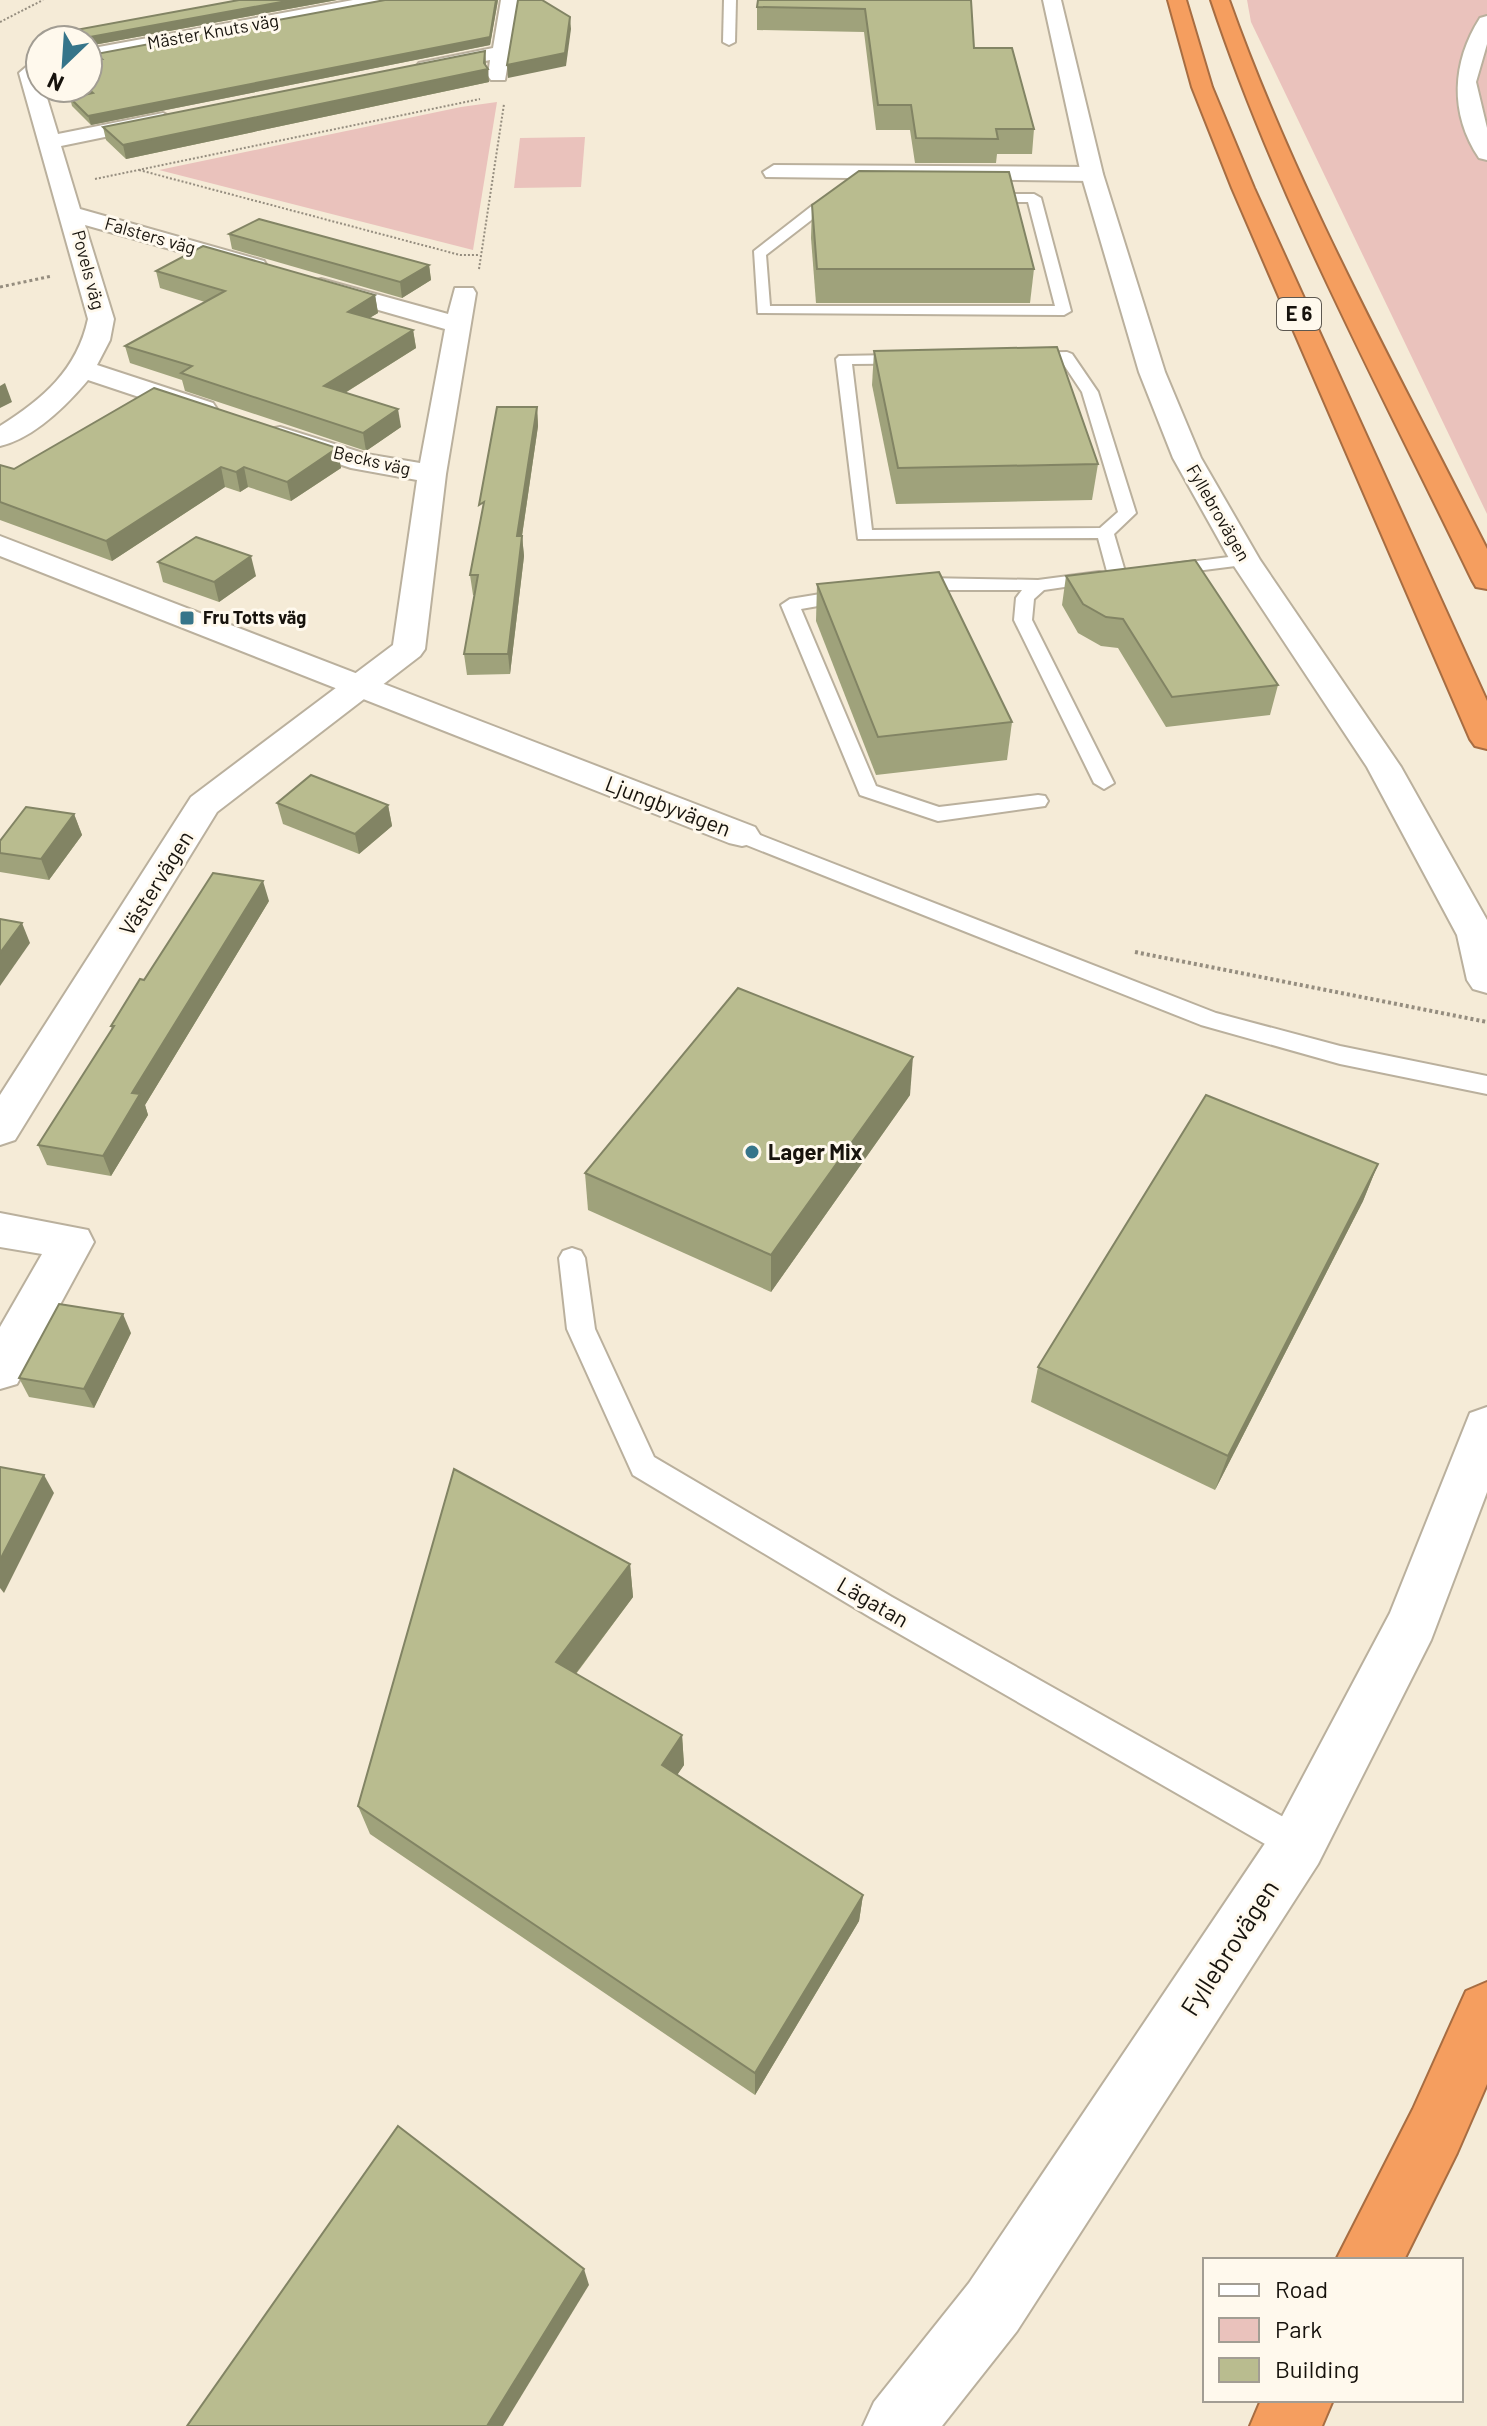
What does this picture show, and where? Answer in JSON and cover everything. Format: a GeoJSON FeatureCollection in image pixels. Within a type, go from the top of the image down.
{"type":"FeatureCollection","features":[{"type":"Feature","properties":{"kind":"highway","name":"E 6"},"geometry":{"type":"LineString","coordinates":[[1177,0],[1202,87],[1243,188],[1487,739]]}},
{"type":"Feature","properties":{"kind":"highway","name":"E 6"},"geometry":{"type":"LineString","coordinates":[[1220,0],[1250,87],[1294,187],[1487,580]]}},
{"type":"Feature","properties":{"kind":"highway"},"geometry":{"type":"LineString","coordinates":[[1370,2258],[1435,2131],[1487,2012]]}},
{"type":"Feature","properties":{"kind":"highway"},"geometry":{"type":"LineString","coordinates":[[1285,2426],[1298,2402]]}},
{"type":"Feature","properties":{"kind":"street","name":"Mäster Knuts väg"},"geometry":{"type":"LineString","coordinates":[[104,52],[384,0]]}},
{"type":"Feature","properties":{"kind":"street"},"geometry":{"type":"LineString","coordinates":[[498,76],[510,0]]}},
{"type":"Feature","properties":{"kind":"street","name":"Fyllebrovägen"},"geometry":{"type":"LineString","coordinates":[[1052,0],[1092,174],[1152,372],[1187,458],[1245,560],[1384,767],[1476,935],[1487,980]]}},
{"type":"Feature","properties":{"kind":"street"},"geometry":{"type":"LineString","coordinates":[[1487,22],[1465,85],[1481,143],[1487,153]]}},
{"type":"Feature","properties":{"kind":"street"},"geometry":{"type":"LineString","coordinates":[[403,72],[502,52]]}},
{"type":"Feature","properties":{"kind":"street","name":"Povels väg"},"geometry":{"type":"LineString","coordinates":[[0,438],[59,396],[85,370],[99,341],[101,319],[38,104]]}},
{"type":"Feature","properties":{"kind":"street"},"geometry":{"type":"LineString","coordinates":[[49,142],[178,116]]}},
{"type":"Feature","properties":{"kind":"street"},"geometry":{"type":"LineString","coordinates":[[774,172],[882,179],[1092,174]]}},
{"type":"Feature","properties":{"kind":"street","name":"Falsters väg"},"geometry":{"type":"LineString","coordinates":[[72,214],[459,325]]}},
{"type":"Feature","properties":{"kind":"street"},"geometry":{"type":"LineString","coordinates":[[364,686],[409,649],[432,474],[464,293]]}},
{"type":"Feature","properties":{"kind":"street"},"geometry":{"type":"LineString","coordinates":[[85,370],[230,418]]}},
{"type":"Feature","properties":{"kind":"street","name":"Becks väg"},"geometry":{"type":"LineString","coordinates":[[259,428],[361,462],[432,474]]}},
{"type":"Feature","properties":{"kind":"street","name":"Ljungbyvägen"},"geometry":{"type":"LineString","coordinates":[[0,545],[742,835]]}},
{"type":"Feature","properties":{"kind":"street","name":"Västervägen"},"geometry":{"type":"LineString","coordinates":[[0,1129],[204,805],[364,686]]}},
{"type":"Feature","properties":{"kind":"street"},"geometry":{"type":"LineString","coordinates":[[0,1230],[72,1242],[0,1370]]}},
{"type":"Feature","properties":{"kind":"street","name":"Fyllebrovägen"},"geometry":{"type":"LineString","coordinates":[[898,2426],[993,2307],[1298,1844],[1412,1623],[1487,1427]]}},
{"type":"Feature","properties":{"kind":"lane"},"geometry":{"type":"LineString","coordinates":[[729,42],[730,0]]}},
{"type":"Feature","properties":{"kind":"lane"},"geometry":{"type":"LineString","coordinates":[[856,197],[843,197],[818,208],[759,254],[763,310],[1064,311],[1034,198],[973,197]]}},
{"type":"Feature","properties":{"kind":"lane"},"geometry":{"type":"LineString","coordinates":[[1067,357],[1090,392],[1127,513],[1105,533],[864,535],[844,359],[1067,357]]}},
{"type":"Feature","properties":{"kind":"lane"},"geometry":{"type":"LineString","coordinates":[[1105,533],[1131,574]]}},
{"type":"Feature","properties":{"kind":"lane"},"geometry":{"type":"LineString","coordinates":[[895,588],[925,583],[1038,585],[1245,560]]}},
{"type":"Feature","properties":{"kind":"lane"},"geometry":{"type":"LineString","coordinates":[[1038,585],[1025,598],[1023,620],[1104,783]]}},
{"type":"Feature","properties":{"kind":"lane"},"geometry":{"type":"LineString","coordinates":[[865,593],[790,605],[867,790],[938,814],[1038,801]]}},
{"type":"Feature","properties":{"kind":"lane","name":"Ljungbyvägen"},"geometry":{"type":"LineString","coordinates":[[742,835],[1209,1019],[1340,1055],[1487,1085]]}},
{"type":"Feature","properties":{"kind":"lane","name":"Lägatan"},"geometry":{"type":"LineString","coordinates":[[572,1258],[581,1329],[643,1466],[895,1615],[1298,1844]]}},
{"type":"Feature","properties":{"kind":"path"},"geometry":{"type":"LineString","coordinates":[[0,22],[43,0]]}},
{"type":"Feature","properties":{"kind":"path"},"geometry":{"type":"LineString","coordinates":[[464,293],[476,288],[510,76],[498,76]]}},
{"type":"Feature","properties":{"kind":"path"},"geometry":{"type":"LineString","coordinates":[[62,186],[404,113],[505,97]]}},
{"type":"Feature","properties":{"kind":"path"},"geometry":{"type":"LineString","coordinates":[[138,169],[445,251],[480,255]]}},
{"type":"Feature","properties":{"kind":"path"},"geometry":{"type":"LineString","coordinates":[[0,287],[88,269]]}},
{"type":"Feature","properties":{"kind":"path"},"geometry":{"type":"LineString","coordinates":[[1361,997],[1487,1022]]}},
{"type":"Feature","properties":{"kind":"green space"},"geometry":{"type":"Polygon","coordinates":[[[1247,0],[1487,0],[1487,514],[1251,22],[1247,0]]]}},
{"type":"Feature","properties":{"kind":"green space"},"geometry":{"type":"Polygon","coordinates":[[[497,102],[473,250],[159,170],[461,107],[497,102]]]}},
{"type":"Feature","properties":{"kind":"green space"},"geometry":{"type":"Polygon","coordinates":[[[585,137],[581,187],[514,188],[520,138],[585,137]]]}},
{"type":"Feature","properties":{"kind":"building"},"geometry":{"type":"Polygon","coordinates":[[[239,0],[292,0],[104,35],[104,25],[239,0]]]}},
{"type":"Feature","properties":{"kind":"building"},"geometry":{"type":"Polygon","coordinates":[[[385,0],[496,0],[490,37],[88,116],[76,104],[104,104],[104,53],[385,0]]]}},
{"type":"Feature","properties":{"kind":"building"},"geometry":{"type":"Polygon","coordinates":[[[518,0],[542,0],[570,17],[565,53],[507,65],[518,0]]]}},
{"type":"Feature","properties":{"kind":"building"},"geometry":{"type":"Polygon","coordinates":[[[758,0],[971,0],[974,48],[1012,48],[1034,129],[996,129],[998,139],[916,138],[911,105],[878,105],[865,9],[757,7],[758,0]]]}},
{"type":"Feature","properties":{"kind":"building"},"geometry":{"type":"Polygon","coordinates":[[[485,51],[484,63],[488,69],[123,145],[103,127],[485,51]]]}},
{"type":"Feature","properties":{"kind":"building"},"geometry":{"type":"Polygon","coordinates":[[[859,171],[1009,172],[1034,269],[817,269],[812,205],[859,171]]]}},
{"type":"Feature","properties":{"kind":"building"},"geometry":{"type":"Polygon","coordinates":[[[259,219],[429,265],[400,282],[229,234],[259,219]]]}},
{"type":"Feature","properties":{"kind":"building"},"geometry":{"type":"Polygon","coordinates":[[[203,246],[375,295],[348,312],[413,330],[324,386],[398,409],[363,433],[181,373],[192,366],[125,346],[225,291],[156,271],[203,246]]]}},
{"type":"Feature","properties":{"kind":"building"},"geometry":{"type":"Polygon","coordinates":[[[1057,347],[1098,464],[898,468],[874,351],[1057,347]]]}},
{"type":"Feature","properties":{"kind":"building"},"geometry":{"type":"Polygon","coordinates":[[[154,388],[337,448],[287,482],[244,467],[236,472],[221,467],[106,541],[0,502],[0,465],[14,469],[154,388]]]}},
{"type":"Feature","properties":{"kind":"building"},"geometry":{"type":"Polygon","coordinates":[[[497,407],[537,407],[517,536],[522,536],[508,654],[464,654],[478,575],[470,575],[484,502],[479,505],[497,407]]]}},
{"type":"Feature","properties":{"kind":"building"},"geometry":{"type":"Polygon","coordinates":[[[196,537],[251,556],[214,582],[158,562],[196,537]]]}},
{"type":"Feature","properties":{"kind":"building"},"geometry":{"type":"Polygon","coordinates":[[[1195,560],[1278,685],[1172,697],[1123,619],[1106,617],[1083,604],[1066,576],[1195,560]]]}},
{"type":"Feature","properties":{"kind":"building"},"geometry":{"type":"Polygon","coordinates":[[[939,572],[1012,722],[878,737],[817,584],[939,572]]]}},
{"type":"Feature","properties":{"kind":"building"},"geometry":{"type":"Polygon","coordinates":[[[311,775],[388,805],[355,834],[277,803],[311,775]]]}},
{"type":"Feature","properties":{"kind":"building"},"geometry":{"type":"Polygon","coordinates":[[[26,807],[74,814],[41,859],[0,853],[0,841],[26,807]]]}},
{"type":"Feature","properties":{"kind":"building"},"geometry":{"type":"Polygon","coordinates":[[[213,873],[263,881],[132,1093],[140,1094],[103,1156],[38,1145],[114,1026],[111,1026],[140,979],[144,980],[213,873]]]}},
{"type":"Feature","properties":{"kind":"building"},"geometry":{"type":"Polygon","coordinates":[[[0,919],[22,923],[0,953],[0,919]]]}},
{"type":"Feature","properties":{"kind":"building","name":"Lager Mix"},"geometry":{"type":"Polygon","coordinates":[[[738,988],[913,1057],[771,1255],[585,1173],[738,988]]]}},
{"type":"Feature","properties":{"kind":"building"},"geometry":{"type":"Polygon","coordinates":[[[1206,1095],[1378,1164],[1228,1456],[1038,1367],[1206,1095]]]}},
{"type":"Feature","properties":{"kind":"building"},"geometry":{"type":"Polygon","coordinates":[[[59,1304],[123,1314],[84,1389],[19,1378],[59,1304]]]}},
{"type":"Feature","properties":{"kind":"building"},"geometry":{"type":"Polygon","coordinates":[[[0,1467],[44,1475],[0,1560],[0,1467]]]}},
{"type":"Feature","properties":{"kind":"building"},"geometry":{"type":"Polygon","coordinates":[[[454,1469],[630,1564],[556,1662],[682,1735],[662,1765],[863,1895],[755,2073],[358,1806],[454,1469]]]}},
{"type":"Feature","properties":{"kind":"building"},"geometry":{"type":"Polygon","coordinates":[[[398,2126],[584,2269],[487,2426],[187,2426],[398,2126]]]}},
{"type":"Feature","properties":{"kind":"place","name":"Fru Totts väg"},"geometry":{"type":"Point","coordinates":[187,618]}},
{"type":"Feature","properties":{"kind":"place","name":"Lager Mix"},"geometry":{"type":"Point","coordinates":[752,1152]}}]}
